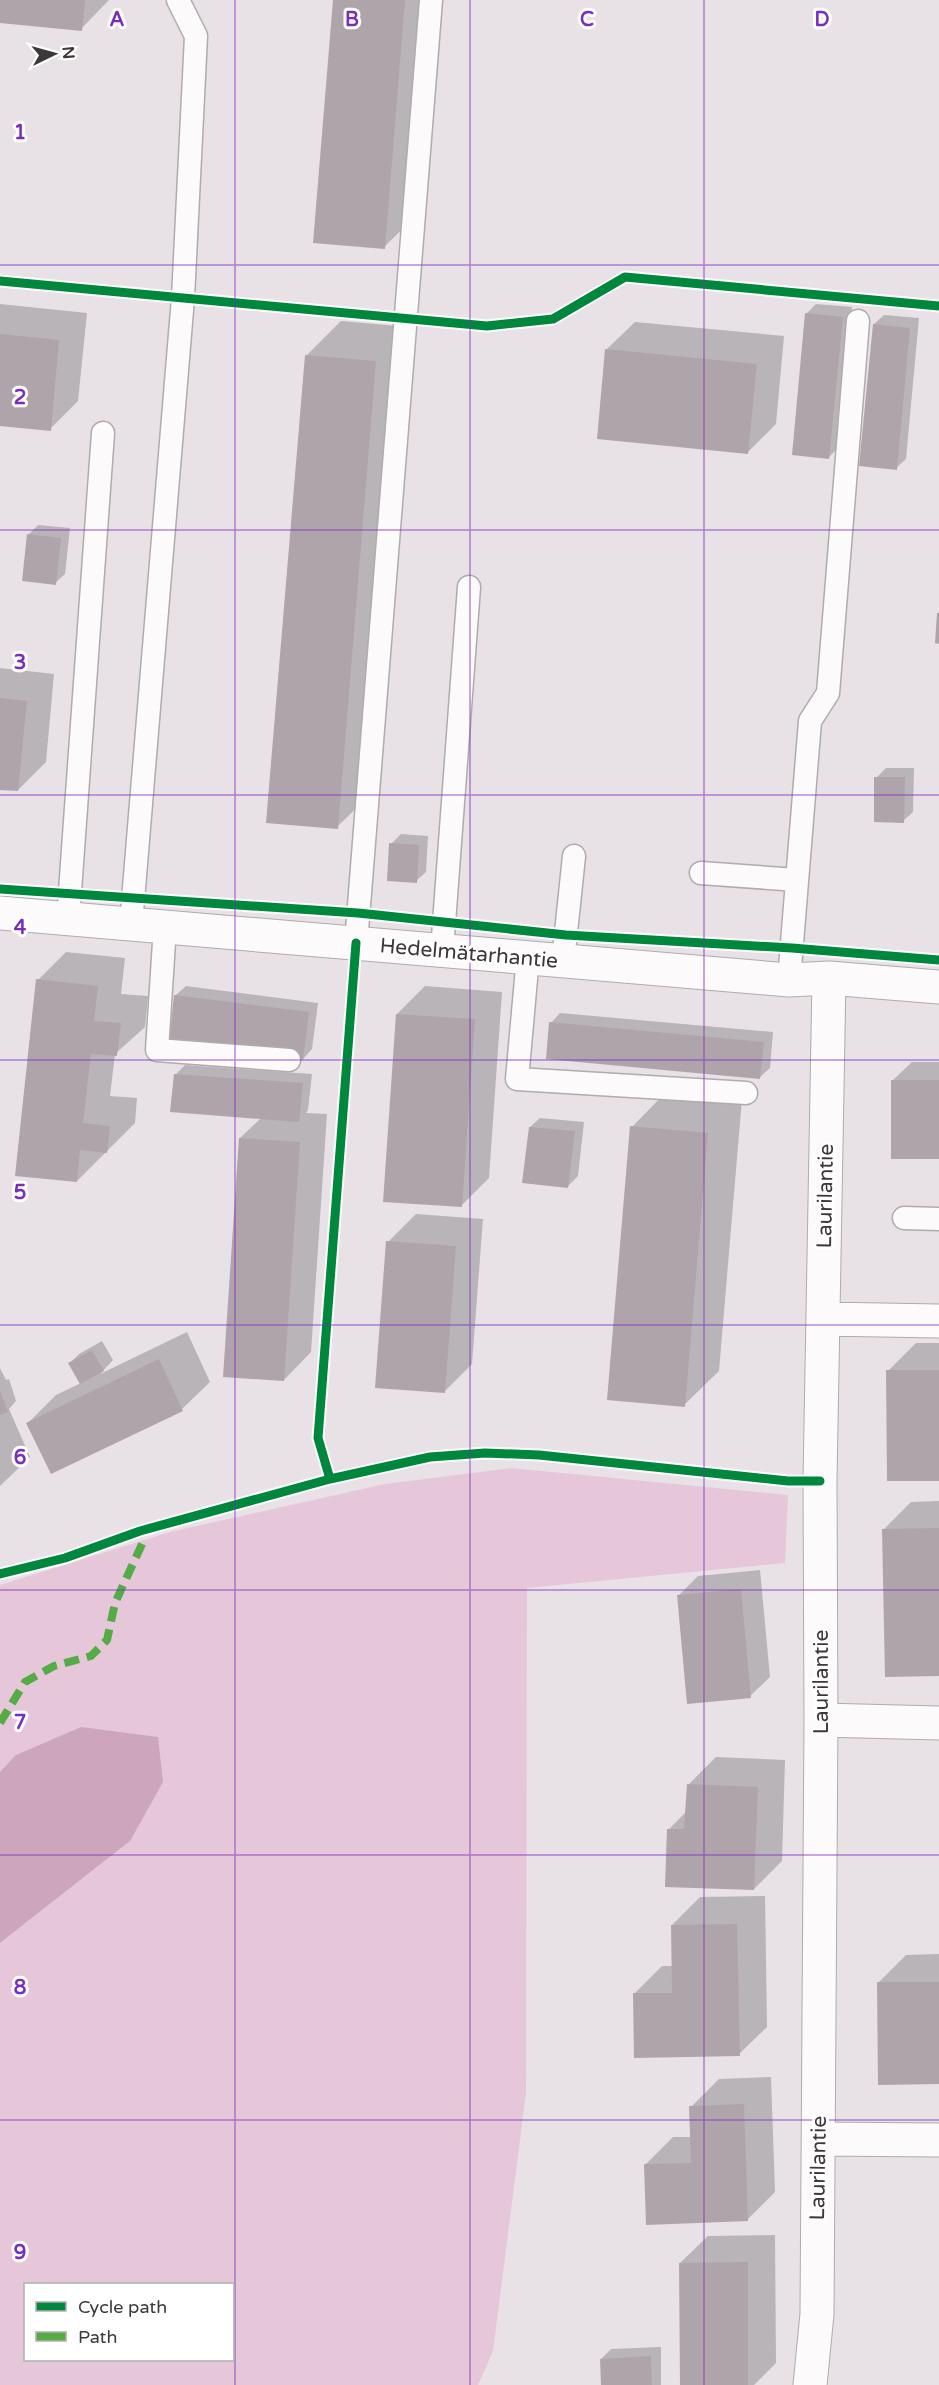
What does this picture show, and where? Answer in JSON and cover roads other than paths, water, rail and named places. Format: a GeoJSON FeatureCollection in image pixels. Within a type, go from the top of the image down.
{"type":"FeatureCollection","features":[{"type":"Feature","properties":{"kind":"street","name":"Hedelmätarhantie"},"geometry":{"type":"LineString","coordinates":[[0,913],[789,980],[830,978],[939,987]]}},
{"type":"Feature","properties":{"kind":"street","name":"Laurilantie"},"geometry":{"type":"LineString","coordinates":[[810,2385],[817,2314],[821,1720],[820,1481],[830,978]]}},
{"type":"Feature","properties":{"kind":"street"},"geometry":{"type":"LineString","coordinates":[[823,1319],[939,1321]]}},
{"type":"Feature","properties":{"kind":"street"},"geometry":{"type":"LineString","coordinates":[[821,1720],[939,1723]]}},
{"type":"Feature","properties":{"kind":"street"},"geometry":{"type":"LineString","coordinates":[[819,2139],[939,2140]]}},
{"type":"Feature","properties":{"kind":"lane"},"geometry":{"type":"LineString","coordinates":[[131,924],[183,298],[193,108],[196,36],[178,0]]}},
{"type":"Feature","properties":{"kind":"lane"},"geometry":{"type":"LineString","coordinates":[[356,943],[431,0]]}},
{"type":"Feature","properties":{"kind":"lane"},"geometry":{"type":"LineString","coordinates":[[789,980],[810,721],[828,693],[858,321]]}},
{"type":"Feature","properties":{"kind":"lane"},"geometry":{"type":"LineString","coordinates":[[68,919],[104,433]]}},
{"type":"Feature","properties":{"kind":"lane"},"geometry":{"type":"LineString","coordinates":[[442,950],[469,587]]}},
{"type":"Feature","properties":{"kind":"lane"},"geometry":{"type":"LineString","coordinates":[[563,961],[574,856]]}},
{"type":"Feature","properties":{"kind":"lane"},"geometry":{"type":"LineString","coordinates":[[701,873],[797,880]]}},
{"type":"Feature","properties":{"kind":"lane"},"geometry":{"type":"LineString","coordinates":[[165,927],[157,1050],[289,1060]]}},
{"type":"Feature","properties":{"kind":"lane"},"geometry":{"type":"LineString","coordinates":[[528,957],[517,1079],[746,1093]]}},
{"type":"Feature","properties":{"kind":"lane"},"geometry":{"type":"LineString","coordinates":[[904,1218],[939,1219]]}}]}
